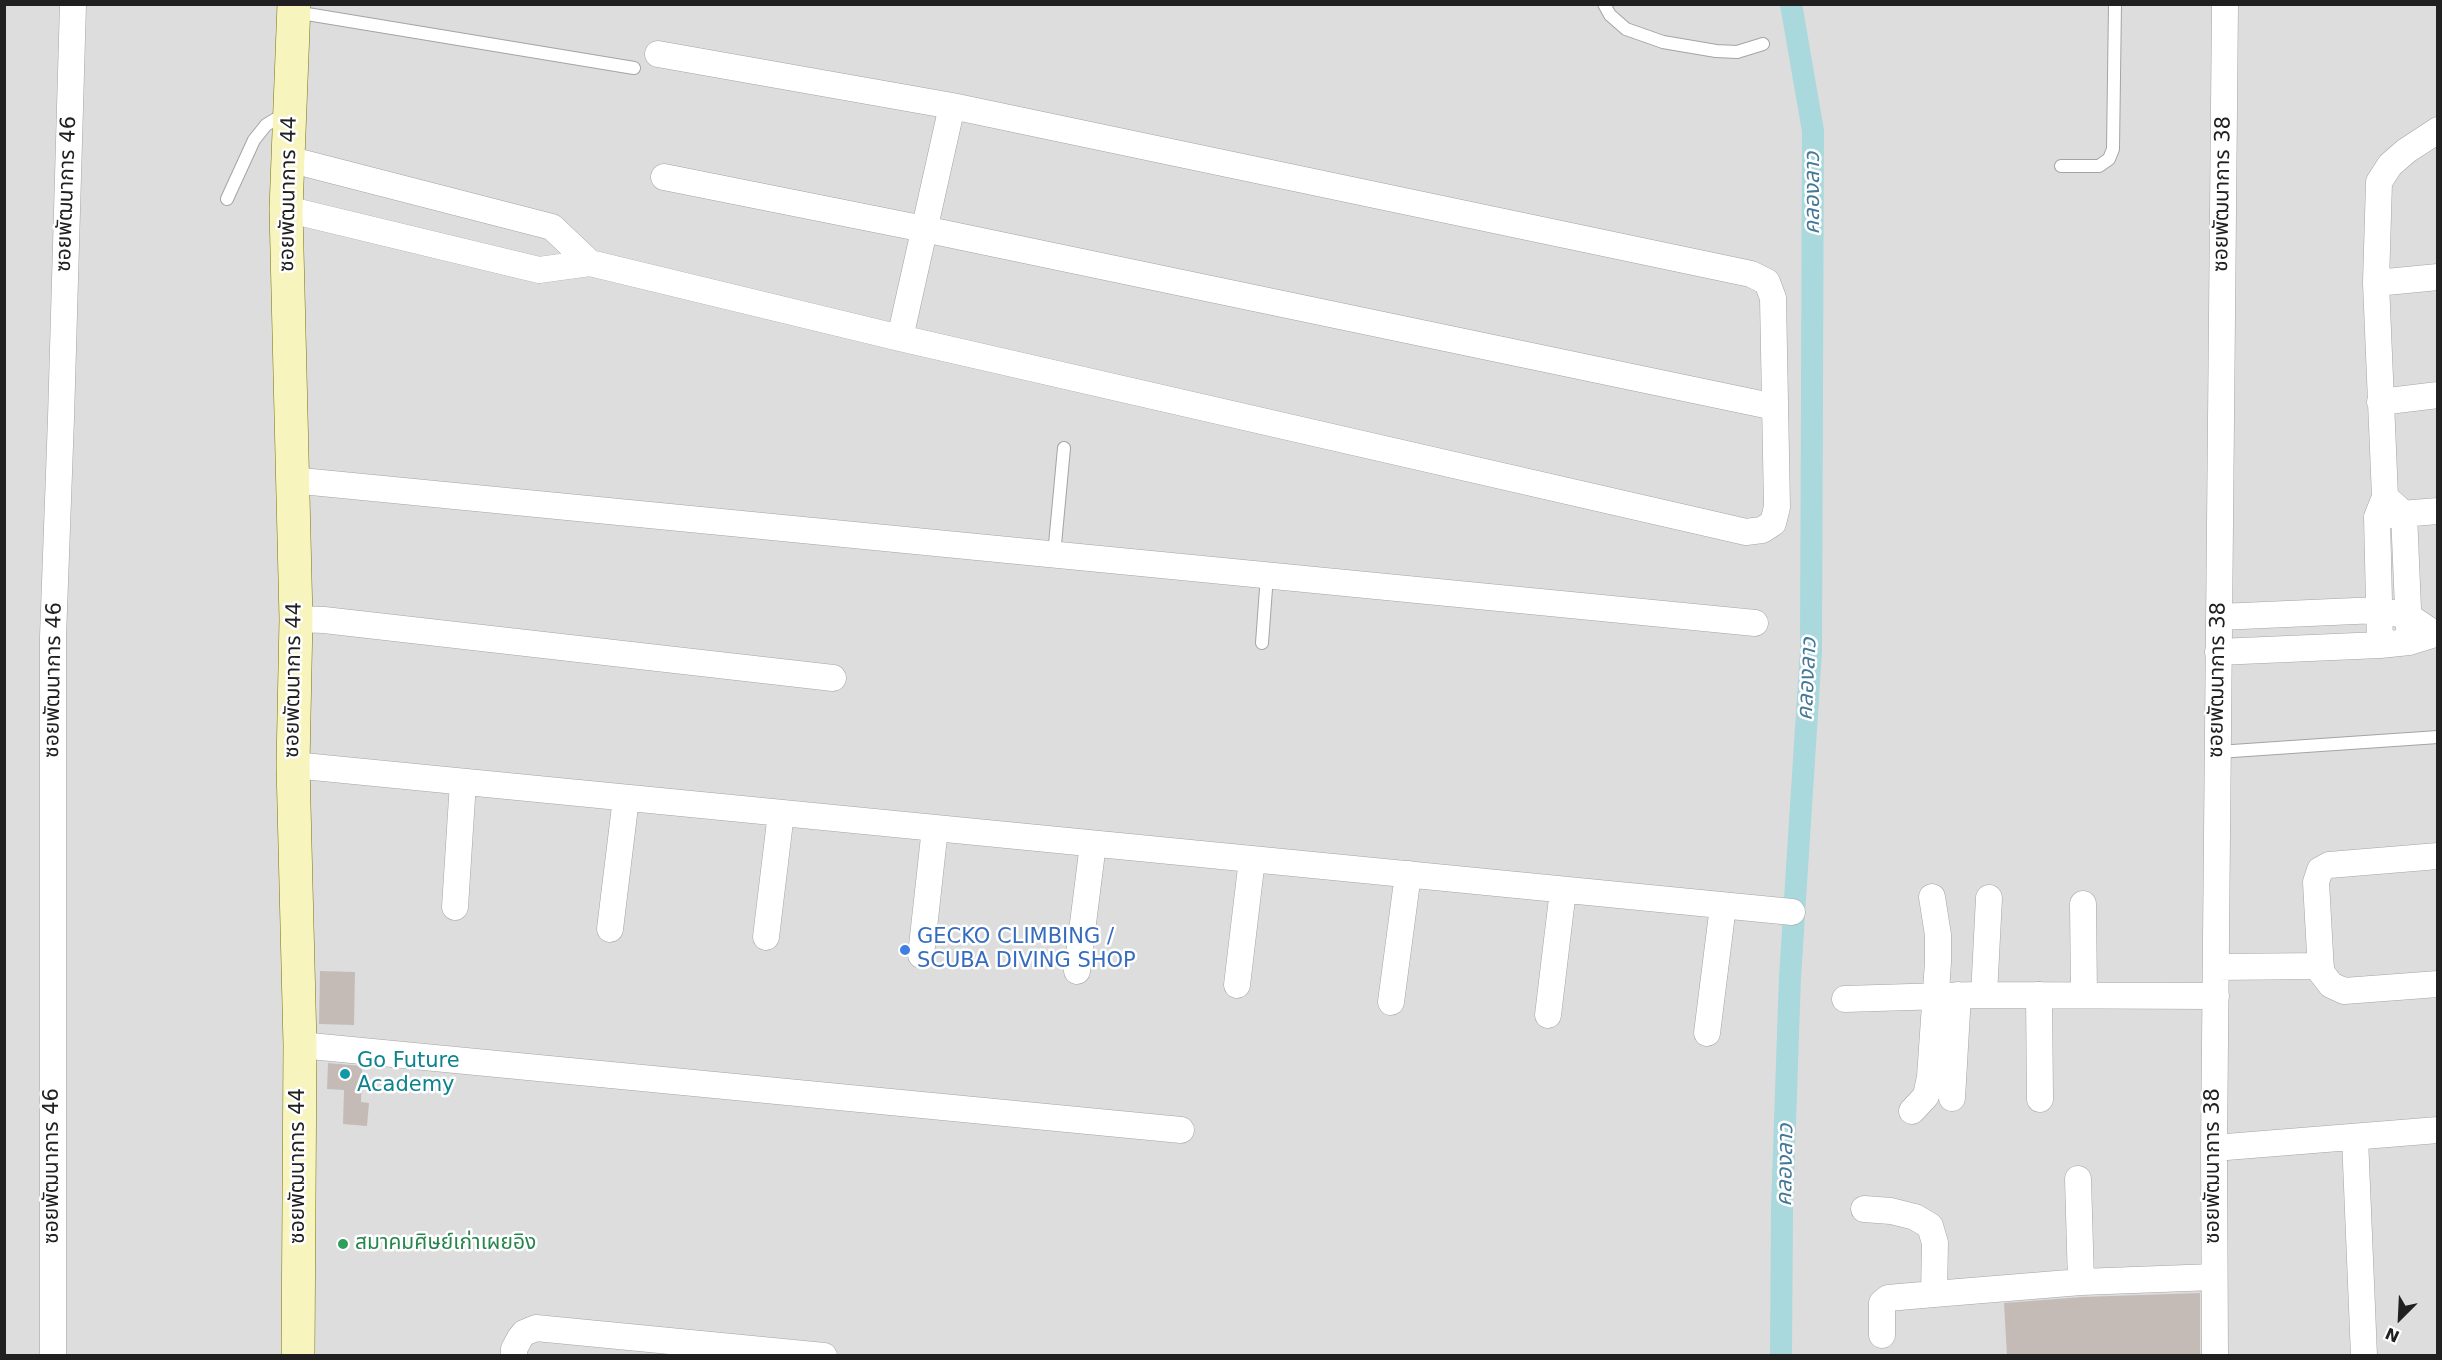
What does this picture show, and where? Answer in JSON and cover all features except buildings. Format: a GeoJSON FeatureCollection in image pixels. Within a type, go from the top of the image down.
{"type":"FeatureCollection","features":[{"type":"Feature","properties":{"kind":"street","name":"ซอยพัฒนาการ 46"},"geometry":{"type":"LineString","coordinates":[[53,1356],[53,637],[73,4]]}},
{"type":"Feature","properties":{"kind":"street","name":"ซอยพัฒนาการ 38"},"geometry":{"type":"LineString","coordinates":[[2215,1356],[2214,1148],[2225,4]]}},
{"type":"Feature","properties":{"kind":"street","name":"ซอยพัฒนาการ 44"},"geometry":{"type":"LineString","coordinates":[[294,8],[286,209],[296,619],[293,765],[300,1045],[298,1356]]}},
{"type":"Feature","properties":{"kind":"street"},"geometry":{"type":"LineString","coordinates":[[286,209],[539,270],[590,263],[900,338],[1746,532],[1762,530],[1773,523],[1777,507],[1773,298],[1767,282],[1751,274],[952,106],[658,54]]}},
{"type":"Feature","properties":{"kind":"street"},"geometry":{"type":"LineString","coordinates":[[900,338],[952,106]]}},
{"type":"Feature","properties":{"kind":"street"},"geometry":{"type":"LineString","coordinates":[[2380,645],[2378,610],[2381,507],[2380,402],[2376,284],[2379,182],[2390,165],[2406,151],[2438,130]]}},
{"type":"Feature","properties":{"kind":"street"},"geometry":{"type":"LineString","coordinates":[[288,159],[552,227],[590,263]]}},
{"type":"Feature","properties":{"kind":"street"},"geometry":{"type":"LineString","coordinates":[[664,177],[1775,407]]}},
{"type":"Feature","properties":{"kind":"street"},"geometry":{"type":"LineString","coordinates":[[2376,284],[2438,277]]}},
{"type":"Feature","properties":{"kind":"street"},"geometry":{"type":"LineString","coordinates":[[2380,402],[2438,395]]}},
{"type":"Feature","properties":{"kind":"street"},"geometry":{"type":"LineString","coordinates":[[291,480],[1755,623]]}},
{"type":"Feature","properties":{"kind":"street"},"geometry":{"type":"LineString","coordinates":[[2381,507],[2404,514],[2438,511]]}},
{"type":"Feature","properties":{"kind":"street"},"geometry":{"type":"LineString","coordinates":[[2404,514],[2408,616]]}},
{"type":"Feature","properties":{"kind":"street"},"geometry":{"type":"LineString","coordinates":[[2219,617],[2378,610],[2408,616],[2426,636]]}},
{"type":"Feature","properties":{"kind":"street"},"geometry":{"type":"LineString","coordinates":[[296,619],[324,620],[833,678]]}},
{"type":"Feature","properties":{"kind":"street"},"geometry":{"type":"LineString","coordinates":[[2218,652],[2380,645],[2426,636]]}},
{"type":"Feature","properties":{"kind":"street"},"geometry":{"type":"LineString","coordinates":[[293,765],[1792,912]]}},
{"type":"Feature","properties":{"kind":"street"},"geometry":{"type":"LineString","coordinates":[[455,907],[463,782]]}},
{"type":"Feature","properties":{"kind":"street"},"geometry":{"type":"LineString","coordinates":[[610,929],[626,798]]}},
{"type":"Feature","properties":{"kind":"street"},"geometry":{"type":"LineString","coordinates":[[766,937],[781,813]]}},
{"type":"Feature","properties":{"kind":"street"},"geometry":{"type":"LineString","coordinates":[[921,955],[935,828]]}},
{"type":"Feature","properties":{"kind":"street"},"geometry":{"type":"LineString","coordinates":[[1077,971],[1094,844]]}},
{"type":"Feature","properties":{"kind":"street"},"geometry":{"type":"LineString","coordinates":[[2438,856],[2332,865],[2320,870],[2316,882],[2321,966],[2326,980],[2334,987],[2344,991],[2438,984]]}},
{"type":"Feature","properties":{"kind":"street"},"geometry":{"type":"LineString","coordinates":[[1237,985],[1252,859]]}},
{"type":"Feature","properties":{"kind":"street"},"geometry":{"type":"LineString","coordinates":[[1392,1002],[1408,874]]}},
{"type":"Feature","properties":{"kind":"street"},"geometry":{"type":"LineString","coordinates":[[1548,1015],[1563,890]]}},
{"type":"Feature","properties":{"kind":"street"},"geometry":{"type":"LineString","coordinates":[[1932,897],[1948,996],[1952,1098]]}},
{"type":"Feature","properties":{"kind":"street"},"geometry":{"type":"LineString","coordinates":[[1984,995],[1989,897]]}},
{"type":"Feature","properties":{"kind":"street"},"geometry":{"type":"LineString","coordinates":[[2084,904],[2084,995]]}},
{"type":"Feature","properties":{"kind":"street"},"geometry":{"type":"LineString","coordinates":[[1707,1032],[1723,906]]}},
{"type":"Feature","properties":{"kind":"street"},"geometry":{"type":"LineString","coordinates":[[2216,967],[2321,966]]}},
{"type":"Feature","properties":{"kind":"street"},"geometry":{"type":"LineString","coordinates":[[1845,999],[1984,995],[2216,996]]}},
{"type":"Feature","properties":{"kind":"street"},"geometry":{"type":"LineString","coordinates":[[2039,995],[2040,1099]]}},
{"type":"Feature","properties":{"kind":"street"},"geometry":{"type":"LineString","coordinates":[[1912,1111],[1921,1103],[1928,1089],[1948,996]]}},
{"type":"Feature","properties":{"kind":"street"},"geometry":{"type":"LineString","coordinates":[[300,1045],[1181,1130]]}},
{"type":"Feature","properties":{"kind":"street"},"geometry":{"type":"LineString","coordinates":[[2214,1148],[2438,1130]]}},
{"type":"Feature","properties":{"kind":"street"},"geometry":{"type":"LineString","coordinates":[[2355,1138],[2364,1356]]}},
{"type":"Feature","properties":{"kind":"street"},"geometry":{"type":"LineString","coordinates":[[2078,1179],[2081,1282]]}},
{"type":"Feature","properties":{"kind":"street"},"geometry":{"type":"LineString","coordinates":[[1864,1209],[1891,1211],[1915,1217],[1930,1226],[1935,1243],[1934,1294]]}},
{"type":"Feature","properties":{"kind":"street"},"geometry":{"type":"LineString","coordinates":[[1882,1335],[1882,1303],[1888,1298],[2081,1282],[2214,1277]]}},
{"type":"Feature","properties":{"kind":"street"},"geometry":{"type":"LineString","coordinates":[[514,1356],[514,1348],[520,1338],[524,1333],[536,1328],[824,1356]]}},
{"type":"Feature","properties":{"kind":"lane"},"geometry":{"type":"LineString","coordinates":[[1604,4],[1610,15],[1626,29],[1663,42],[1716,51],[1737,52],[1763,44]]}},
{"type":"Feature","properties":{"kind":"lane"},"geometry":{"type":"LineString","coordinates":[[2061,165],[2099,166],[2109,159],[2114,149],[2115,4]]}},
{"type":"Feature","properties":{"kind":"lane"},"geometry":{"type":"LineString","coordinates":[[294,8],[634,68]]}},
{"type":"Feature","properties":{"kind":"lane"},"geometry":{"type":"LineString","coordinates":[[227,199],[254,140],[266,124],[290,111]]}},
{"type":"Feature","properties":{"kind":"lane"},"geometry":{"type":"LineString","coordinates":[[1054,555],[1064,448]]}},
{"type":"Feature","properties":{"kind":"lane"},"geometry":{"type":"LineString","coordinates":[[1262,643],[1267,576]]}},
{"type":"Feature","properties":{"kind":"lane"},"geometry":{"type":"LineString","coordinates":[[2217,752],[2438,737]]}},
{"type":"Feature","properties":{"kind":"shaded area"},"geometry":{"type":"Polygon","coordinates":[[[5,5],[2437,5],[2437,1355],[5,1356],[5,5]]]}},
{"type":"Feature","properties":{"kind":"waterway","name":"คลองลาว"},"geometry":{"type":"LineString","coordinates":[[1781,1356],[1782,1208],[1790,977],[1811,651],[1813,131],[1791,4]]}},
{"type":"Feature","properties":{"kind":"place","name":"GECKO CLIMBING / SCUBA DIVING SHOP"},"geometry":{"type":"Point","coordinates":[905,950]}},
{"type":"Feature","properties":{"kind":"place","name":"Go Future Academy"},"geometry":{"type":"Point","coordinates":[345,1074]}},
{"type":"Feature","properties":{"kind":"place","name":"สมาคมศิษย์เก่าเผยอิง"},"geometry":{"type":"Point","coordinates":[343,1244]}}]}
